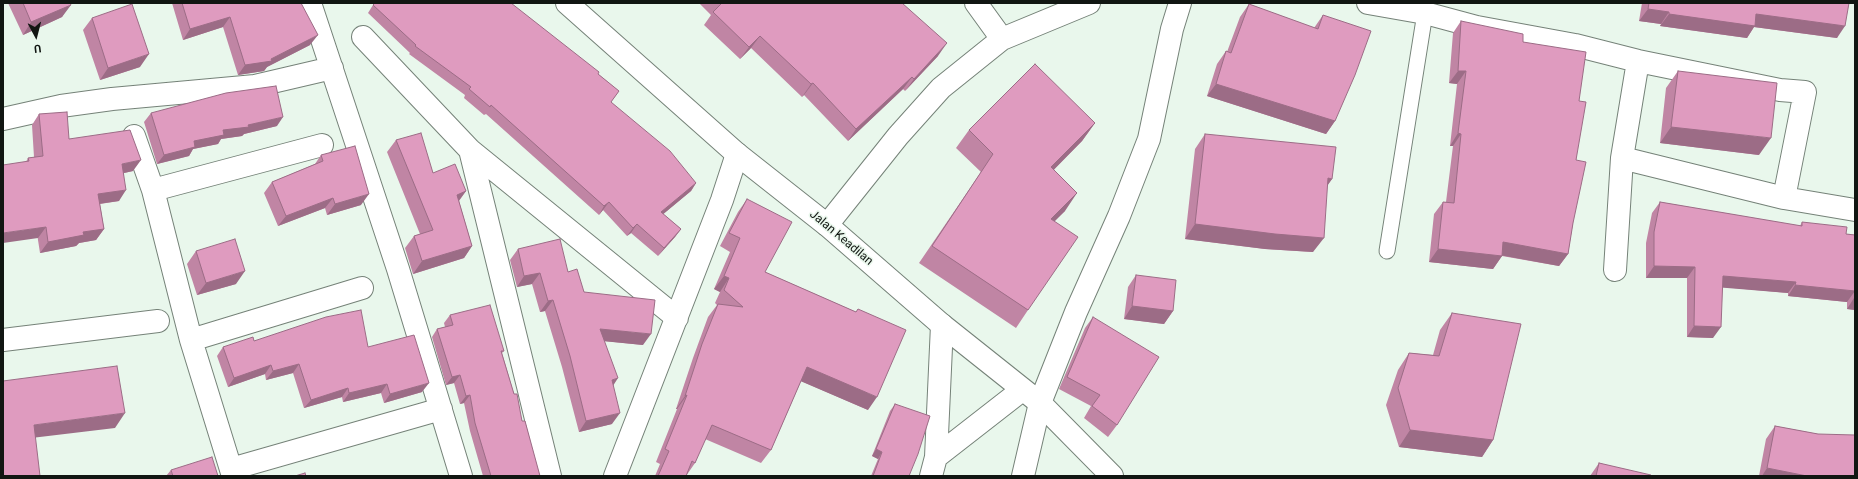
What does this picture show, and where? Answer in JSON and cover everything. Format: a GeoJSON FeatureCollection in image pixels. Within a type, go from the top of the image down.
{"type":"FeatureCollection","features":[{"type":"Feature","properties":{"kind":"street"},"geometry":{"type":"LineString","coordinates":[[310,3],[398,269],[461,476]]}},
{"type":"Feature","properties":{"kind":"street","name":"Jalan Keadilan"},"geometry":{"type":"LineString","coordinates":[[567,3],[737,154],[826,225],[942,325],[1040,403],[1112,476]]}},
{"type":"Feature","properties":{"kind":"street"},"geometry":{"type":"LineString","coordinates":[[976,3],[1002,39]]}},
{"type":"Feature","properties":{"kind":"street"},"geometry":{"type":"LineString","coordinates":[[826,225],[898,136],[941,88],[1002,39],[1089,3]]}},
{"type":"Feature","properties":{"kind":"street"},"geometry":{"type":"LineString","coordinates":[[1023,476],[1040,403],[1076,312],[1119,216],[1149,139],[1172,29],[1180,3]]}},
{"type":"Feature","properties":{"kind":"street"},"geometry":{"type":"LineString","coordinates":[[1368,3],[1426,13],[1477,27],[1575,45],[1638,61],[1780,90],[1805,92],[1784,198]]}},
{"type":"Feature","properties":{"kind":"street"},"geometry":{"type":"LineString","coordinates":[[363,37],[470,150],[676,318]]}},
{"type":"Feature","properties":{"kind":"street"},"geometry":{"type":"LineString","coordinates":[[1615,270],[1622,158],[1638,61]]}},
{"type":"Feature","properties":{"kind":"street"},"geometry":{"type":"LineString","coordinates":[[3,119],[61,106],[112,99],[255,86],[332,68]]}},
{"type":"Feature","properties":{"kind":"street"},"geometry":{"type":"LineString","coordinates":[[134,136],[153,190],[191,340],[232,472],[441,409]]}},
{"type":"Feature","properties":{"kind":"street"},"geometry":{"type":"LineString","coordinates":[[153,190],[322,145]]}},
{"type":"Feature","properties":{"kind":"street"},"geometry":{"type":"LineString","coordinates":[[470,150],[550,476]]}},
{"type":"Feature","properties":{"kind":"street"},"geometry":{"type":"LineString","coordinates":[[615,476],[737,154]]}},
{"type":"Feature","properties":{"kind":"street"},"geometry":{"type":"LineString","coordinates":[[1622,158],[1784,198],[1855,210]]}},
{"type":"Feature","properties":{"kind":"street"},"geometry":{"type":"LineString","coordinates":[[191,340],[362,288]]}},
{"type":"Feature","properties":{"kind":"street"},"geometry":{"type":"LineString","coordinates":[[3,340],[158,321]]}},
{"type":"Feature","properties":{"kind":"street"},"geometry":{"type":"LineString","coordinates":[[934,466],[942,325]]}},
{"type":"Feature","properties":{"kind":"street"},"geometry":{"type":"LineString","coordinates":[[934,466],[1022,390]]}},
{"type":"Feature","properties":{"kind":"lane"},"geometry":{"type":"LineString","coordinates":[[1387,252],[1426,13]]}},
{"type":"Feature","properties":{"kind":"building"},"geometry":{"type":"Polygon","coordinates":[[[23,3],[70,3],[71,5],[31,22],[23,3]]]}},
{"type":"Feature","properties":{"kind":"building"},"geometry":{"type":"Polygon","coordinates":[[[182,3],[301,3],[318,35],[271,59],[272,61],[245,65],[230,17],[190,29],[182,3]]]}},
{"type":"Feature","properties":{"kind":"building"},"geometry":{"type":"Polygon","coordinates":[[[375,3],[511,3],[599,72],[598,74],[619,91],[611,102],[670,151],[696,183],[661,212],[681,229],[664,248],[637,224],[633,228],[609,202],[604,206],[491,105],[490,107],[469,89],[471,87],[415,46],[416,45],[373,5],[375,3]]]}},
{"type":"Feature","properties":{"kind":"building"},"geometry":{"type":"Polygon","coordinates":[[[720,3],[902,3],[947,43],[914,79],[912,77],[856,129],[813,83],[811,84],[760,36],[749,47],[713,12],[721,4],[720,3]]]}},
{"type":"Feature","properties":{"kind":"building"},"geometry":{"type":"Polygon","coordinates":[[[1649,3],[1849,3],[1845,26],[1756,14],[1755,26],[1669,14],[1669,12],[1648,9],[1649,3]]]}},
{"type":"Feature","properties":{"kind":"building"},"geometry":{"type":"Polygon","coordinates":[[[132,4],[149,54],[108,68],[92,18],[132,4]]]}},
{"type":"Feature","properties":{"kind":"building"},"geometry":{"type":"Polygon","coordinates":[[[1249,4],[1318,29],[1323,15],[1371,31],[1355,75],[1335,121],[1216,84],[1226,51],[1231,53],[1249,4]]]}},
{"type":"Feature","properties":{"kind":"building"},"geometry":{"type":"Polygon","coordinates":[[[1461,21],[1523,34],[1523,42],[1586,52],[1579,101],[1586,102],[1576,160],[1586,162],[1568,254],[1503,242],[1502,256],[1438,249],[1443,202],[1454,203],[1461,134],[1458,133],[1466,71],[1458,71],[1461,21]]]}},
{"type":"Feature","properties":{"kind":"building"},"geometry":{"type":"Polygon","coordinates":[[[1035,64],[1095,123],[1051,167],[1077,193],[1051,219],[1078,237],[1028,310],[932,246],[993,154],[969,130],[1035,64]]]}},
{"type":"Feature","properties":{"kind":"building"},"geometry":{"type":"Polygon","coordinates":[[[1678,71],[1777,83],[1771,138],[1671,127],[1678,71]]]}},
{"type":"Feature","properties":{"kind":"building"},"geometry":{"type":"Polygon","coordinates":[[[276,86],[283,117],[248,125],[249,127],[223,130],[224,135],[194,141],[195,147],[164,155],[151,113],[226,93],[276,86]]]}},
{"type":"Feature","properties":{"kind":"building"},"geometry":{"type":"Polygon","coordinates":[[[67,112],[69,139],[130,130],[141,160],[122,164],[126,190],[98,194],[104,229],[83,232],[84,235],[48,242],[46,227],[3,233],[3,165],[29,161],[28,158],[43,156],[39,114],[67,112]]]}},
{"type":"Feature","properties":{"kind":"building"},"geometry":{"type":"Polygon","coordinates":[[[421,133],[433,173],[455,164],[466,191],[457,195],[472,246],[422,261],[414,236],[433,230],[396,140],[421,133]]]}},
{"type":"Feature","properties":{"kind":"building"},"geometry":{"type":"Polygon","coordinates":[[[1205,134],[1336,147],[1332,179],[1328,178],[1324,238],[1275,234],[1195,224],[1205,134]]]}},
{"type":"Feature","properties":{"kind":"building"},"geometry":{"type":"Polygon","coordinates":[[[355,146],[369,194],[335,204],[333,198],[286,216],[272,182],[323,161],[321,155],[355,146]]]}},
{"type":"Feature","properties":{"kind":"building"},"geometry":{"type":"Polygon","coordinates":[[[747,199],[792,222],[765,272],[856,312],[858,309],[906,330],[877,397],[807,367],[771,450],[712,425],[695,463],[692,461],[686,476],[658,476],[669,451],[665,449],[687,395],[685,396],[702,344],[718,304],[743,307],[724,290],[729,278],[724,276],[740,238],[729,233],[747,199]]]}},
{"type":"Feature","properties":{"kind":"building"},"geometry":{"type":"Polygon","coordinates":[[[1660,202],[1802,226],[1802,222],[1847,227],[1846,234],[1855,235],[1855,291],[1795,285],[1796,282],[1723,276],[1721,327],[1694,326],[1695,267],[1654,266],[1654,232],[1660,202]]]}},
{"type":"Feature","properties":{"kind":"building"},"geometry":{"type":"Polygon","coordinates":[[[235,239],[245,271],[206,283],[196,251],[235,239]]]}},
{"type":"Feature","properties":{"kind":"building"},"geometry":{"type":"Polygon","coordinates":[[[560,239],[568,272],[577,269],[584,292],[655,300],[651,334],[600,329],[618,378],[612,380],[620,413],[586,421],[570,356],[553,300],[548,301],[540,273],[524,276],[518,249],[560,239]]]}},
{"type":"Feature","properties":{"kind":"building"},"geometry":{"type":"Polygon","coordinates":[[[1136,275],[1176,280],[1173,311],[1132,306],[1136,275]]]}},
{"type":"Feature","properties":{"kind":"building"},"geometry":{"type":"Polygon","coordinates":[[[490,305],[504,351],[501,351],[514,394],[517,394],[522,421],[525,421],[540,476],[491,476],[475,423],[470,395],[466,396],[460,375],[452,377],[437,329],[453,325],[450,315],[490,305]]]}},
{"type":"Feature","properties":{"kind":"building"},"geometry":{"type":"Polygon","coordinates":[[[361,310],[368,347],[414,335],[429,383],[390,394],[387,384],[349,393],[348,388],[311,400],[299,364],[273,371],[271,365],[234,378],[223,347],[253,337],[254,341],[326,317],[361,310]]]}},
{"type":"Feature","properties":{"kind":"building"},"geometry":{"type":"Polygon","coordinates":[[[1452,313],[1521,324],[1493,440],[1410,430],[1398,388],[1409,353],[1439,356],[1452,313]]]}},
{"type":"Feature","properties":{"kind":"building"},"geometry":{"type":"Polygon","coordinates":[[[1093,317],[1159,357],[1117,425],[1092,406],[1100,395],[1067,377],[1093,317]]]}},
{"type":"Feature","properties":{"kind":"building"},"geometry":{"type":"Polygon","coordinates":[[[117,366],[125,413],[34,425],[40,476],[3,476],[3,381],[117,366]]]}},
{"type":"Feature","properties":{"kind":"building"},"geometry":{"type":"Polygon","coordinates":[[[895,404],[930,416],[918,454],[909,476],[873,476],[882,452],[876,449],[895,404]]]}},
{"type":"Feature","properties":{"kind":"building"},"geometry":{"type":"Polygon","coordinates":[[[1775,426],[1818,434],[1855,435],[1855,476],[1807,476],[1767,468],[1775,426]]]}},
{"type":"Feature","properties":{"kind":"building"},"geometry":{"type":"Polygon","coordinates":[[[212,457],[218,476],[173,476],[171,470],[212,457]]]}},
{"type":"Feature","properties":{"kind":"building"},"geometry":{"type":"Polygon","coordinates":[[[1599,463],[1651,475],[1651,476],[1596,476],[1599,463]]]}},
{"type":"Feature","properties":{"kind":"building"},"geometry":{"type":"Polygon","coordinates":[[[305,473],[306,476],[295,476],[305,473]]]}}]}
